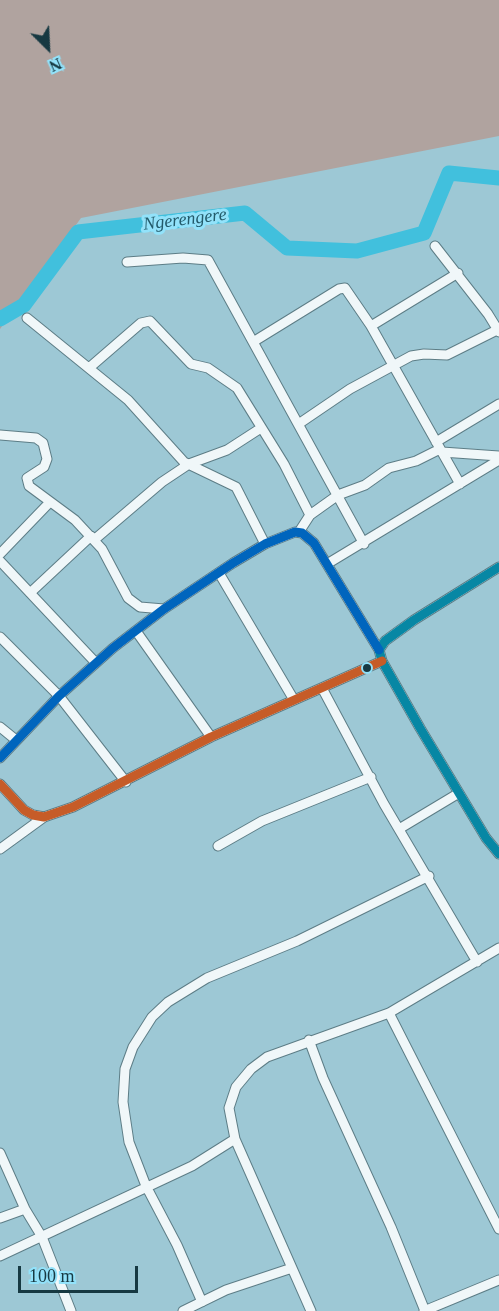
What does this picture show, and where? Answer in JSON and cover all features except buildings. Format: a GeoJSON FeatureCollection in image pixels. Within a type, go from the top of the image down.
{"type":"FeatureCollection","features":[{"type":"Feature","properties":{"kind":"street"},"geometry":{"type":"LineString","coordinates":[[300,423],[350,389],[417,354],[447,355],[498,331],[458,273],[435,246]]}},
{"type":"Feature","properties":{"kind":"street"},"geometry":{"type":"LineString","coordinates":[[127,262],[183,258],[208,260],[300,423],[364,544]]}},
{"type":"Feature","properties":{"kind":"street"},"geometry":{"type":"LineString","coordinates":[[372,326],[458,273]]}},
{"type":"Feature","properties":{"kind":"street"},"geometry":{"type":"LineString","coordinates":[[253,342],[342,288],[348,290],[372,326],[392,366],[460,484]]}},
{"type":"Feature","properties":{"kind":"street"},"geometry":{"type":"LineString","coordinates":[[27,318],[128,400],[184,462],[236,487],[265,544]]}},
{"type":"Feature","properties":{"kind":"street"},"geometry":{"type":"LineString","coordinates":[[89,368],[141,323],[150,321],[190,364],[208,368],[237,388],[310,515]]}},
{"type":"Feature","properties":{"kind":"street"},"geometry":{"type":"LineString","coordinates":[[0,758],[59,696],[96,663],[164,609],[265,544],[298,532],[310,515],[338,495],[365,485],[389,468],[416,461],[439,448],[499,404]]}},
{"type":"Feature","properties":{"kind":"street"},"geometry":{"type":"LineString","coordinates":[[30,593],[162,482],[189,464],[227,450],[261,428]]}},
{"type":"Feature","properties":{"kind":"street"},"geometry":{"type":"LineString","coordinates":[[0,435],[36,438],[43,443],[48,456],[44,467],[27,478],[27,482],[75,520],[93,538],[102,549],[128,598],[140,607],[164,609]]}},
{"type":"Feature","properties":{"kind":"street"},"geometry":{"type":"LineString","coordinates":[[439,448],[499,458]]}},
{"type":"Feature","properties":{"kind":"street"},"geometry":{"type":"LineString","coordinates":[[327,564],[364,544],[499,458]]}},
{"type":"Feature","properties":{"kind":"street"},"geometry":{"type":"LineString","coordinates":[[0,554],[50,502]]}},
{"type":"Feature","properties":{"kind":"street"},"geometry":{"type":"LineString","coordinates":[[298,532],[310,538],[327,564],[379,650],[382,661],[459,793],[486,838],[499,854]]}},
{"type":"Feature","properties":{"kind":"street"},"geometry":{"type":"LineString","coordinates":[[0,561],[96,663]]}},
{"type":"Feature","properties":{"kind":"street"},"geometry":{"type":"LineString","coordinates":[[379,650],[385,641],[423,613],[499,567]]}},
{"type":"Feature","properties":{"kind":"street"},"geometry":{"type":"LineString","coordinates":[[219,573],[294,700]]}},
{"type":"Feature","properties":{"kind":"street"},"geometry":{"type":"LineString","coordinates":[[136,631],[211,737]]}},
{"type":"Feature","properties":{"kind":"street"},"geometry":{"type":"LineString","coordinates":[[0,637],[59,696],[126,782]]}},
{"type":"Feature","properties":{"kind":"street"},"geometry":{"type":"LineString","coordinates":[[0,849],[44,817],[73,807],[211,737],[382,661]]}},
{"type":"Feature","properties":{"kind":"street"},"geometry":{"type":"LineString","coordinates":[[322,688],[399,829],[429,876],[477,962]]}},
{"type":"Feature","properties":{"kind":"street"},"geometry":{"type":"LineString","coordinates":[[0,727],[16,740]]}},
{"type":"Feature","properties":{"kind":"street"},"geometry":{"type":"LineString","coordinates":[[218,846],[262,821],[371,777]]}},
{"type":"Feature","properties":{"kind":"street"},"geometry":{"type":"LineString","coordinates":[[0,784],[24,810],[33,816],[44,817]]}},
{"type":"Feature","properties":{"kind":"street"},"geometry":{"type":"LineString","coordinates":[[399,829],[459,793]]}},
{"type":"Feature","properties":{"kind":"street"},"geometry":{"type":"LineString","coordinates":[[202,1302],[177,1245],[146,1186],[129,1142],[123,1102],[126,1069],[133,1047],[152,1017],[168,1002],[207,978],[297,941],[429,876]]}},
{"type":"Feature","properties":{"kind":"street"},"geometry":{"type":"LineString","coordinates":[[311,1311],[235,1139],[229,1108],[236,1087],[251,1069],[267,1057],[389,1013],[499,948]]}},
{"type":"Feature","properties":{"kind":"street"},"geometry":{"type":"LineString","coordinates":[[389,1013],[499,1229]]}},
{"type":"Feature","properties":{"kind":"street"},"geometry":{"type":"LineString","coordinates":[[309,1040],[425,1311],[499,1280]]}},
{"type":"Feature","properties":{"kind":"street"},"geometry":{"type":"LineString","coordinates":[[0,1256],[192,1166],[235,1139]]}},
{"type":"Feature","properties":{"kind":"street"},"geometry":{"type":"LineString","coordinates":[[0,1153],[25,1209],[42,1237],[70,1311]]}},
{"type":"Feature","properties":{"kind":"street"},"geometry":{"type":"LineString","coordinates":[[0,1218],[25,1209]]}},
{"type":"Feature","properties":{"kind":"street"},"geometry":{"type":"LineString","coordinates":[[183,1311],[260,1276],[292,1268]]}},
{"type":"Feature","properties":{"kind":"shaded area"},"geometry":{"type":"Polygon","coordinates":[[[0,0],[499,0],[499,136],[81,218],[0,329],[0,0]]]}},
{"type":"Feature","properties":{"kind":"waterway","name":"Ngerengere"},"geometry":{"type":"LineString","coordinates":[[0,319],[24,305],[78,232],[245,213],[287,248],[357,251],[424,233],[449,173],[499,178]]}},
{"type":"Feature","properties":{"kind":"transit line"},"geometry":{"type":"LineString","coordinates":[[0,758],[59,696],[113,648],[164,609],[233,563],[265,544],[295,532],[302,533],[314,543],[379,650]]}},
{"type":"Feature","properties":{"kind":"transit line"},"geometry":{"type":"LineString","coordinates":[[499,567],[414,620],[385,641],[379,650],[382,661],[420,728],[486,838],[499,854]]}},
{"type":"Feature","properties":{"kind":"transit line"},"geometry":{"type":"LineString","coordinates":[[0,784],[24,810],[44,817],[73,807],[211,737],[382,661]]}}]}
